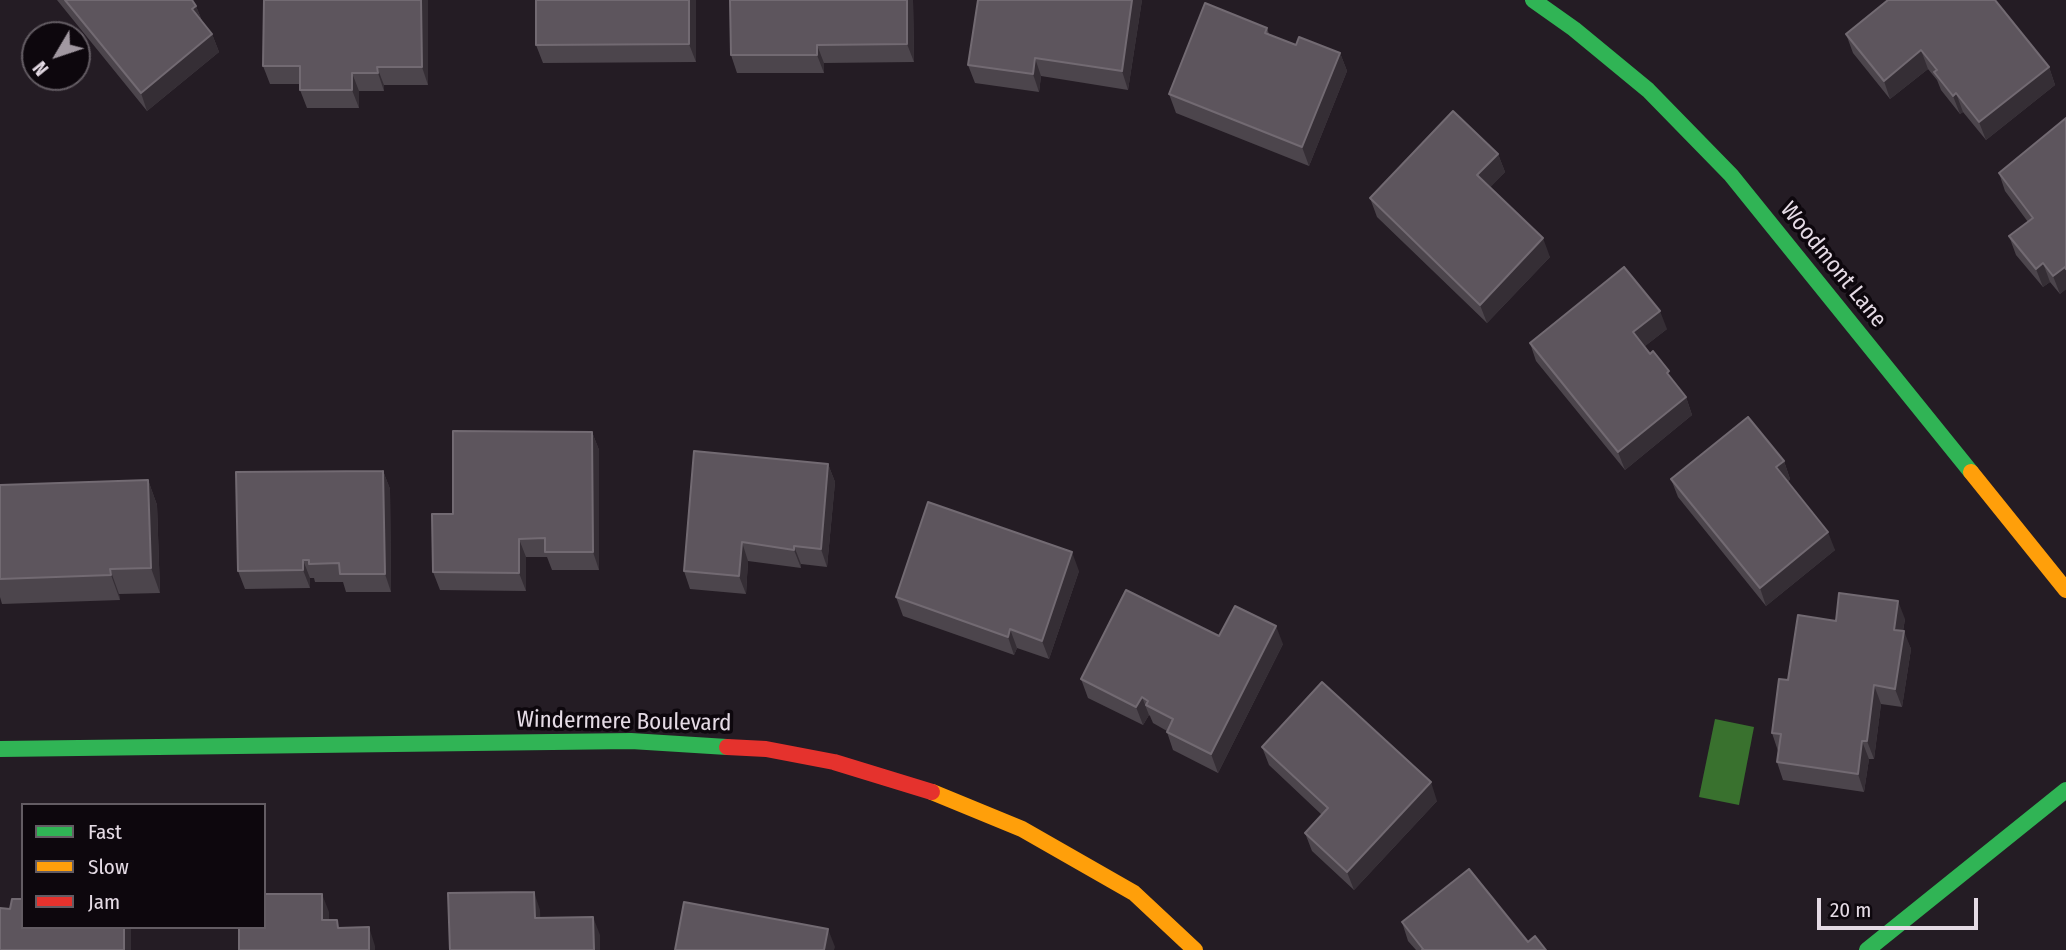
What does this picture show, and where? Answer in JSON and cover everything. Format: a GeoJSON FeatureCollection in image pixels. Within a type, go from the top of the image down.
{"type":"FeatureCollection","features":[{"type":"Feature","properties":{"kind":"street","name":"Woodmont Lane"},"geometry":{"type":"LineString","coordinates":[[1533,0],[1574,29],[1648,90],[1726,170],[2066,590]]}},
{"type":"Feature","properties":{"kind":"street","name":"Windermere Boulevard"},"geometry":{"type":"LineString","coordinates":[[0,749],[631,741],[766,749],[834,762],[947,796],[1022,829],[1134,892],[1195,950]]}},
{"type":"Feature","properties":{"kind":"street"},"geometry":{"type":"LineString","coordinates":[[1867,950],[2066,790]]}},
{"type":"Feature","properties":{"kind":"shaded area"},"geometry":{"type":"Polygon","coordinates":[[[1715,719],[1754,727],[1739,805],[1699,797],[1715,719]]]}},
{"type":"Feature","properties":{"kind":"building"},"geometry":{"type":"Polygon","coordinates":[[[65,0],[192,0],[196,6],[192,9],[212,34],[141,93],[91,32],[91,21],[82,21],[65,0]]]}},
{"type":"Feature","properties":{"kind":"building"},"geometry":{"type":"Polygon","coordinates":[[[264,0],[421,0],[422,67],[377,67],[378,73],[352,73],[352,90],[300,90],[300,66],[263,66],[264,0]]]}},
{"type":"Feature","properties":{"kind":"building"},"geometry":{"type":"Polygon","coordinates":[[[536,0],[689,0],[689,44],[536,45],[536,0]]]}},
{"type":"Feature","properties":{"kind":"building"},"geometry":{"type":"Polygon","coordinates":[[[730,0],[907,0],[907,44],[817,45],[817,55],[731,55],[730,0]]]}},
{"type":"Feature","properties":{"kind":"building"},"geometry":{"type":"Polygon","coordinates":[[[978,0],[1132,0],[1122,71],[1035,58],[1033,74],[968,65],[978,0]]]}},
{"type":"Feature","properties":{"kind":"building"},"geometry":{"type":"Polygon","coordinates":[[[1888,0],[1995,0],[2049,67],[1979,122],[1956,93],[1953,96],[1921,50],[1884,81],[1846,34],[1888,0]]]}},
{"type":"Feature","properties":{"kind":"building"},"geometry":{"type":"Polygon","coordinates":[[[1205,3],[1267,28],[1265,33],[1296,45],[1299,37],[1340,53],[1302,147],[1169,94],[1205,3]]]}},
{"type":"Feature","properties":{"kind":"building"},"geometry":{"type":"Polygon","coordinates":[[[1453,111],[1498,154],[1477,175],[1543,238],[1480,305],[1370,198],[1453,111]]]}},
{"type":"Feature","properties":{"kind":"building"},"geometry":{"type":"Polygon","coordinates":[[[2066,118],[2066,269],[2065,267],[2053,276],[2043,263],[2036,269],[2009,236],[2033,218],[1999,173],[2066,118]]]}},
{"type":"Feature","properties":{"kind":"building"},"geometry":{"type":"Polygon","coordinates":[[[1624,267],[1660,311],[1633,332],[1650,354],[1653,351],[1686,397],[1618,452],[1530,343],[1624,267]]]}},
{"type":"Feature","properties":{"kind":"building"},"geometry":{"type":"Polygon","coordinates":[[[1748,417],[1784,461],[1776,467],[1828,532],[1760,588],[1671,479],[1748,417]]]}},
{"type":"Feature","properties":{"kind":"building"},"geometry":{"type":"Polygon","coordinates":[[[453,431],[592,432],[593,552],[545,552],[545,538],[519,539],[519,573],[433,572],[432,514],[453,514],[453,431]]]}},
{"type":"Feature","properties":{"kind":"building"},"geometry":{"type":"Polygon","coordinates":[[[694,451],[828,464],[821,549],[794,546],[794,550],[742,542],[739,576],[684,571],[694,451]]]}},
{"type":"Feature","properties":{"kind":"building"},"geometry":{"type":"Polygon","coordinates":[[[383,471],[385,574],[340,574],[339,563],[309,564],[309,560],[303,560],[303,570],[238,571],[236,472],[383,471]]]}},
{"type":"Feature","properties":{"kind":"building"},"geometry":{"type":"Polygon","coordinates":[[[148,480],[151,568],[110,569],[111,575],[0,579],[0,485],[148,480]]]}},
{"type":"Feature","properties":{"kind":"building"},"geometry":{"type":"Polygon","coordinates":[[[928,502],[1072,552],[1042,641],[1010,629],[1008,637],[896,597],[928,502]]]}},
{"type":"Feature","properties":{"kind":"building"},"geometry":{"type":"Polygon","coordinates":[[[1126,590],[1219,636],[1235,606],[1276,626],[1211,754],[1167,732],[1173,719],[1146,705],[1148,701],[1142,697],[1136,707],[1081,679],[1126,590]]]}},
{"type":"Feature","properties":{"kind":"building"},"geometry":{"type":"Polygon","coordinates":[[[1839,593],[1898,601],[1894,630],[1904,631],[1895,689],[1874,685],[1867,741],[1862,741],[1858,774],[1777,762],[1781,734],[1772,733],[1779,679],[1788,680],[1798,615],[1836,621],[1839,593]]]}},
{"type":"Feature","properties":{"kind":"building"},"geometry":{"type":"Polygon","coordinates":[[[1322,682],[1431,782],[1347,872],[1305,833],[1328,808],[1262,747],[1322,682]]]}},
{"type":"Feature","properties":{"kind":"building"},"geometry":{"type":"Polygon","coordinates":[[[1469,869],[1528,942],[1535,936],[1546,950],[1422,950],[1402,922],[1469,869]]]}},
{"type":"Feature","properties":{"kind":"building"},"geometry":{"type":"Polygon","coordinates":[[[534,892],[535,918],[593,917],[594,950],[450,950],[448,893],[534,892]]]}},
{"type":"Feature","properties":{"kind":"building"},"geometry":{"type":"Polygon","coordinates":[[[266,894],[322,894],[322,920],[337,920],[338,928],[369,927],[369,950],[239,950],[239,929],[266,929],[266,894]]]}},
{"type":"Feature","properties":{"kind":"building"},"geometry":{"type":"Polygon","coordinates":[[[12,899],[21,899],[21,929],[124,929],[124,950],[0,950],[0,908],[10,909],[12,899]]]}},
{"type":"Feature","properties":{"kind":"building"},"geometry":{"type":"Polygon","coordinates":[[[684,902],[828,929],[824,950],[675,950],[684,902]]]}},
{"type":"Feature","properties":{"kind":"traffic: fast"},"geometry":{"type":"LineString","coordinates":[[1533,0],[1574,29],[1648,90],[1731,175],[1971,472]]}},
{"type":"Feature","properties":{"kind":"traffic: fast"},"geometry":{"type":"LineString","coordinates":[[0,749],[631,741],[727,747]]}},
{"type":"Feature","properties":{"kind":"traffic: fast"},"geometry":{"type":"LineString","coordinates":[[1867,950],[2066,790]]}},
{"type":"Feature","properties":{"kind":"traffic: slow"},"geometry":{"type":"LineString","coordinates":[[1971,472],[2066,590]]}},
{"type":"Feature","properties":{"kind":"traffic: slow"},"geometry":{"type":"LineString","coordinates":[[932,792],[1022,829],[1134,893],[1195,950]]}},
{"type":"Feature","properties":{"kind":"traffic: jam"},"geometry":{"type":"LineString","coordinates":[[727,747],[766,749],[834,762],[932,792]]}}]}
